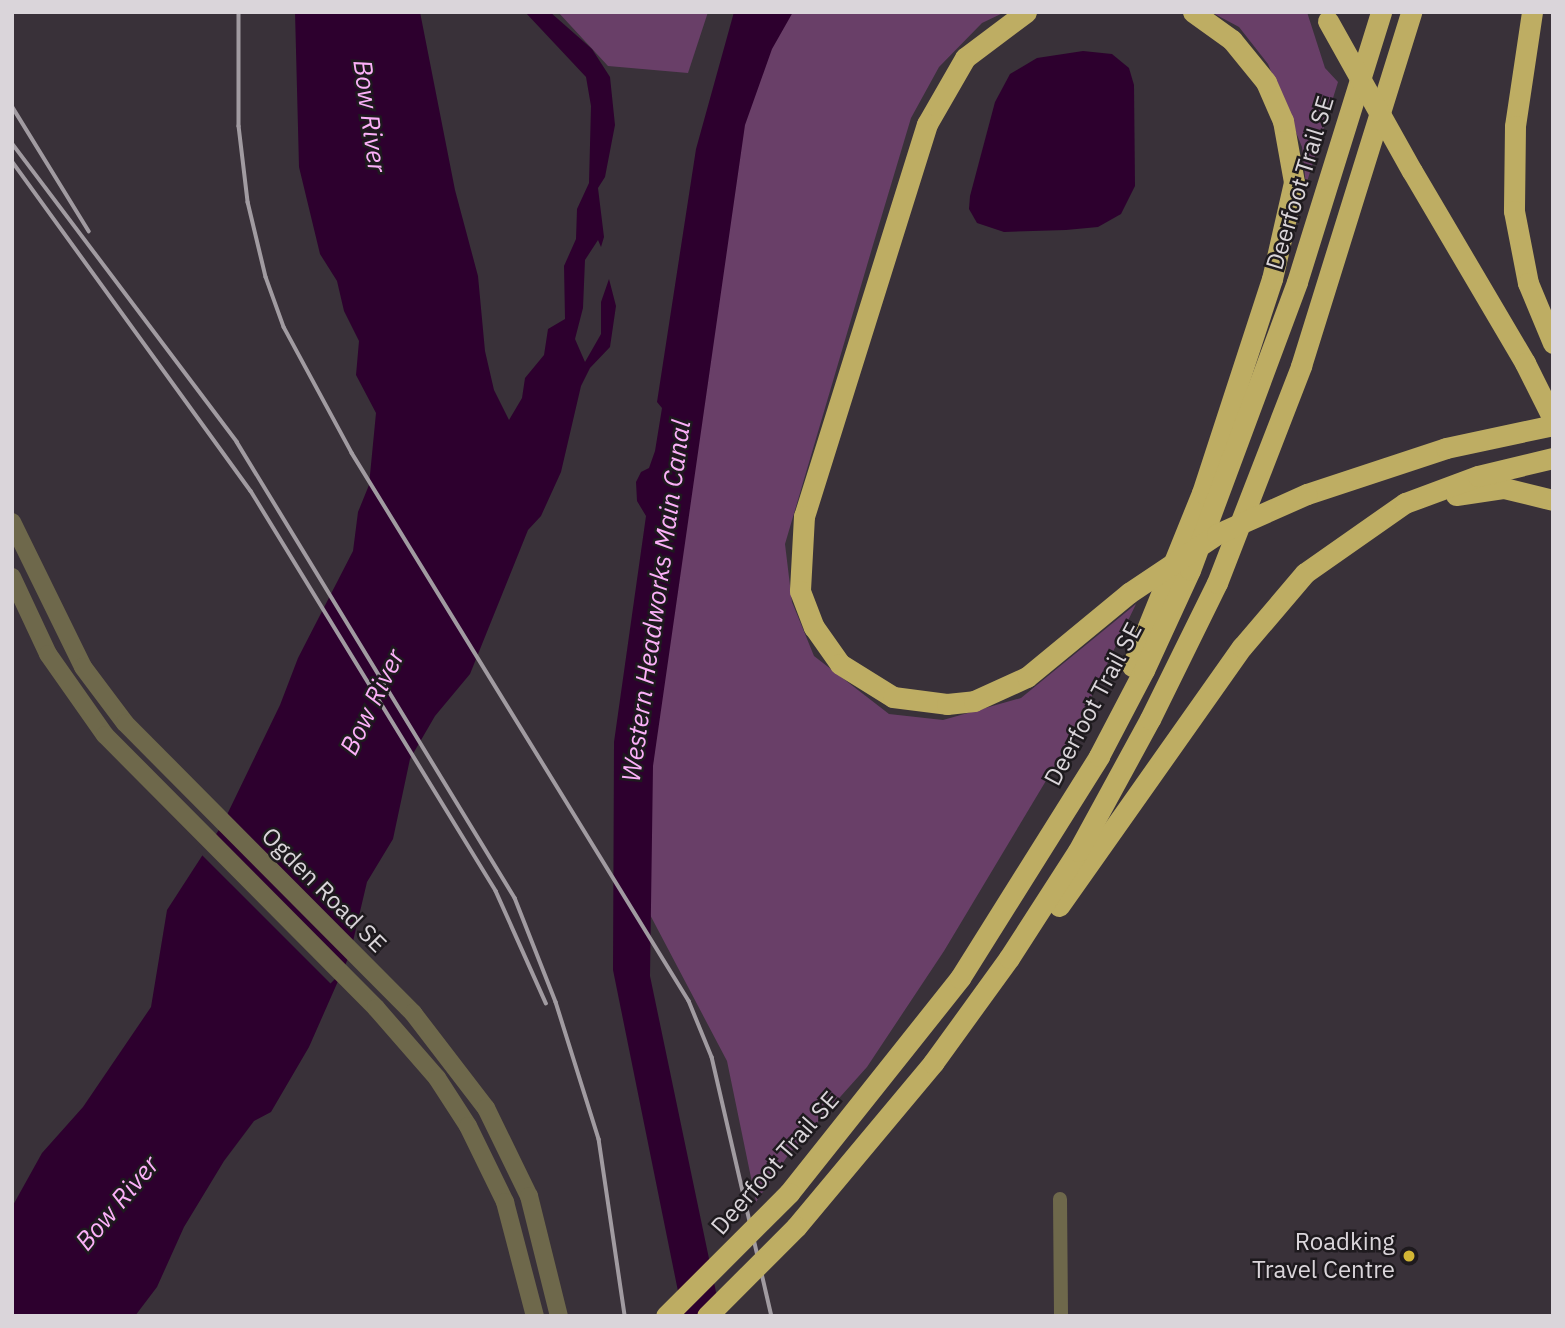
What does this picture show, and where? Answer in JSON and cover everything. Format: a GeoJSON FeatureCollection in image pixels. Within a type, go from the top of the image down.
{"type":"FeatureCollection","features":[{"type":"Feature","properties":{"kind":"highway"},"geometry":{"type":"LineString","coordinates":[[1026,12],[965,58],[927,124],[804,516],[800,591],[814,627],[840,664],[893,697],[947,704],[974,701],[1027,677],[1129,593],[1217,534],[1307,494],[1446,448],[1553,425]]}},
{"type":"Feature","properties":{"kind":"highway"},"geometry":{"type":"LineString","coordinates":[[1099,755],[1202,494],[1272,278],[1294,182],[1281,113],[1266,82],[1232,40],[1193,12]]}},
{"type":"Feature","properties":{"kind":"highway","name":"Deerfoot Trail SE"},"geometry":{"type":"LineString","coordinates":[[666,1316],[789,1193],[960,978],[1099,755],[1189,570],[1297,282],[1381,12]]}},
{"type":"Feature","properties":{"kind":"highway"},"geometry":{"type":"LineString","coordinates":[[707,1316],[796,1227],[933,1063],[1009,958],[1114,787],[1217,583],[1301,366],[1411,12]]}},
{"type":"Feature","properties":{"kind":"highway"},"geometry":{"type":"LineString","coordinates":[[1532,12],[1515,126],[1514,211],[1528,283],[1553,344]]}},
{"type":"Feature","properties":{"kind":"highway"},"geometry":{"type":"LineString","coordinates":[[1326,17],[1412,172],[1525,363],[1553,419]]}},
{"type":"Feature","properties":{"kind":"highway"},"geometry":{"type":"LineString","coordinates":[[1009,958],[1056,910],[1273,607],[1330,553],[1405,503],[1437,489],[1553,458]]}},
{"type":"Feature","properties":{"kind":"highway"},"geometry":{"type":"LineString","coordinates":[[1382,520],[1484,489],[1516,490],[1553,500]]}},
{"type":"Feature","properties":{"kind":"street","name":"Ogden Road SE"},"geometry":{"type":"LineString","coordinates":[[12,522],[93,683],[149,751],[434,1037],[507,1145],[542,1236],[559,1316]]}},
{"type":"Feature","properties":{"kind":"street","name":"Ogden Road SE"},"geometry":{"type":"LineString","coordinates":[[12,577],[48,654],[83,706],[130,763],[408,1043],[468,1126],[505,1202],[535,1316]]}},
{"type":"Feature","properties":{"kind":"street"},"geometry":{"type":"LineString","coordinates":[[1060,1199],[1061,1316]]}},
{"type":"Feature","properties":{"kind":"shaded area"},"geometry":{"type":"Polygon","coordinates":[[[558,12],[708,12],[688,73],[608,66],[558,12]]]}},
{"type":"Feature","properties":{"kind":"shaded area"},"geometry":{"type":"Polygon","coordinates":[[[775,12],[1005,12],[982,23],[939,67],[911,118],[873,245],[785,544],[792,602],[814,656],[889,714],[943,720],[1021,698],[1136,604],[1071,739],[944,951],[867,1067],[789,1154],[756,1202],[727,1061],[637,890],[726,182],[775,12]]]}},
{"type":"Feature","properties":{"kind":"shaded area"},"geometry":{"type":"Polygon","coordinates":[[[1211,12],[1307,12],[1325,68],[1338,82],[1306,185],[1302,147],[1268,64],[1239,27],[1211,12]]]}},
{"type":"Feature","properties":{"kind":"water","name":"Bow River"},"geometry":{"type":"Polygon","coordinates":[[[295,12],[420,12],[455,190],[478,276],[485,351],[494,390],[509,420],[522,398],[525,378],[544,355],[548,329],[565,319],[564,266],[576,239],[577,209],[589,183],[591,106],[586,77],[525,12],[550,12],[592,49],[610,77],[615,125],[605,177],[598,188],[604,237],[601,247],[598,240],[585,260],[583,308],[575,339],[585,362],[601,334],[601,302],[609,279],[616,306],[610,347],[590,368],[581,386],[561,472],[541,516],[528,530],[470,674],[435,716],[410,759],[393,839],[367,882],[350,954],[309,1047],[271,1112],[254,1121],[224,1161],[184,1227],[157,1287],[135,1316],[12,1316],[12,1207],[42,1153],[83,1107],[151,1007],[167,910],[222,825],[280,705],[298,658],[353,551],[358,512],[369,485],[376,413],[356,375],[359,341],[344,311],[337,281],[320,254],[299,167],[295,12]]]}},
{"type":"Feature","properties":{"kind":"water","name":"Western Headworks Main Canal"},"geometry":{"type":"Polygon","coordinates":[[[734,12],[793,12],[772,49],[745,125],[653,766],[650,976],[721,1316],[683,1316],[613,970],[614,742],[646,516],[637,501],[636,482],[641,472],[649,468],[655,451],[662,408],[657,402],[696,149],[734,12]]]}},
{"type":"Feature","properties":{"kind":"water"},"geometry":{"type":"Polygon","coordinates":[[[1083,51],[1112,54],[1129,68],[1134,85],[1135,186],[1121,214],[1098,227],[1066,230],[1004,232],[977,223],[969,209],[970,196],[995,102],[1010,74],[1037,58],[1083,51]]]}},
{"type":"Feature","properties":{"kind":"pier"},"geometry":{"type":"Polygon","coordinates":[[[211,833],[346,968],[331,984],[195,849],[211,833]]]}},
{"type":"Feature","properties":{"kind":"railway"},"geometry":{"type":"LineString","coordinates":[[239,12],[239,126],[248,202],[266,277],[284,327],[352,453],[689,1001],[712,1057],[772,1316]]}},
{"type":"Feature","properties":{"kind":"railway"},"geometry":{"type":"LineString","coordinates":[[12,106],[89,231]]}},
{"type":"Feature","properties":{"kind":"railway"},"geometry":{"type":"LineString","coordinates":[[12,143],[237,442],[515,898],[556,1002],[599,1139],[625,1316]]}},
{"type":"Feature","properties":{"kind":"railway"},"geometry":{"type":"LineString","coordinates":[[12,161],[251,491],[496,891],[546,1003]]}},
{"type":"Feature","properties":{"kind":"place","name":"Roadking Travel Centre"},"geometry":{"type":"Point","coordinates":[1409,1256]}}]}
